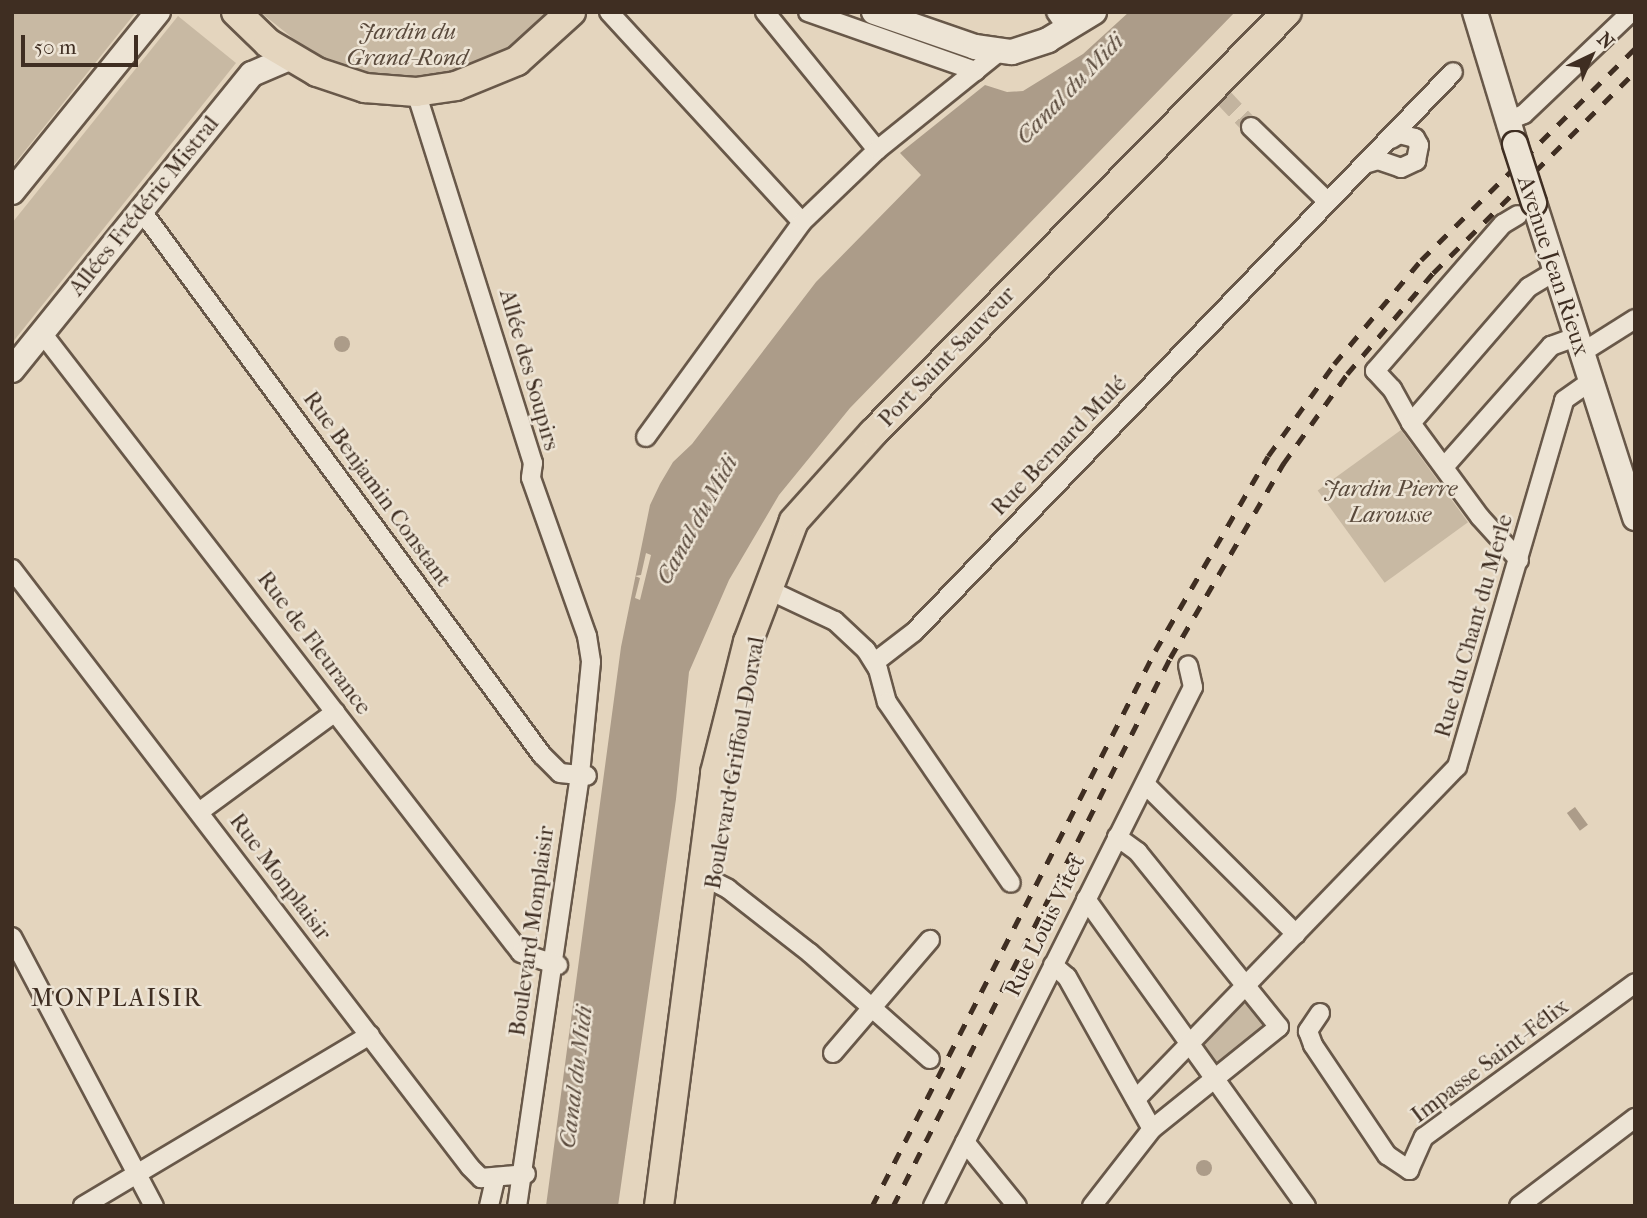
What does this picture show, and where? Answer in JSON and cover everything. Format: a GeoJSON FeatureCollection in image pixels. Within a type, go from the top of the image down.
{"type":"FeatureCollection","features":[{"type":"Feature","properties":{"kind":"main road"},"geometry":{"type":"LineString","coordinates":[[12,192],[158,12]]}},
{"type":"Feature","properties":{"kind":"main road"},"geometry":{"type":"LineString","coordinates":[[236,12],[289,58],[340,82],[416,92],[456,86],[517,61],[571,12]]}},
{"type":"Feature","properties":{"kind":"main road"},"geometry":{"type":"LineString","coordinates":[[874,12],[1000,51],[1030,48],[1062,21],[1094,12]]}},
{"type":"Feature","properties":{"kind":"main road"},"geometry":{"type":"LineString","coordinates":[[1245,41],[1260,12]]}},
{"type":"Feature","properties":{"kind":"main road","name":"Port Saint-Sauveur"},"geometry":{"type":"LineString","coordinates":[[1215,90],[1245,41],[1272,12]]}},
{"type":"Feature","properties":{"kind":"main road","name":"Port Saint-Sauveur"},"geometry":{"type":"LineString","coordinates":[[760,620],[786,536],[805,505],[1177,121],[1215,90],[1287,12]]}},
{"type":"Feature","properties":{"kind":"main road","name":"Avenue Jean Rieux"},"geometry":{"type":"LineString","coordinates":[[1475,12],[1511,133],[1526,209],[1556,271],[1635,518]]}},
{"type":"Feature","properties":{"kind":"main road","name":"Allées Frédéric Mistral"},"geometry":{"type":"LineString","coordinates":[[12,370],[252,75],[289,58]]}},
{"type":"Feature","properties":{"kind":"main road","name":"Boulevard Griffoul-Dorval"},"geometry":{"type":"LineString","coordinates":[[670,1206],[707,878],[715,773],[737,680],[760,620]]}},
{"type":"Feature","properties":{"kind":"main road","name":"Boulevard Griffoul-Dorval"},"geometry":{"type":"LineString","coordinates":[[659,1206],[707,878]]}},
{"type":"Feature","properties":{"kind":"street"},"geometry":{"type":"LineString","coordinates":[[609,12],[802,222]]}},
{"type":"Feature","properties":{"kind":"street"},"geometry":{"type":"LineString","coordinates":[[765,12],[877,150]]}},
{"type":"Feature","properties":{"kind":"street"},"geometry":{"type":"LineString","coordinates":[[808,12],[976,71]]}},
{"type":"Feature","properties":{"kind":"street"},"geometry":{"type":"LineString","coordinates":[[1511,133],[1524,114],[1631,12]]}},
{"type":"Feature","properties":{"kind":"street"},"geometry":{"type":"LineString","coordinates":[[646,437],[802,222],[877,150],[1000,51]]}},
{"type":"Feature","properties":{"kind":"street","name":"Rue Bernard Mulé"},"geometry":{"type":"LineString","coordinates":[[875,662],[914,632],[1453,72]]}},
{"type":"Feature","properties":{"kind":"street","name":"Allée des Soupirs"},"geometry":{"type":"LineString","coordinates":[[416,92],[533,463],[531,478],[587,636],[591,662]]}},
{"type":"Feature","properties":{"kind":"street"},"geometry":{"type":"LineString","coordinates":[[1251,127],[1328,202]]}},
{"type":"Feature","properties":{"kind":"street"},"geometry":{"type":"LineString","coordinates":[[1365,164],[1378,160],[1401,167],[1416,161],[1419,145],[1415,138],[1399,134],[1391,139]]}},
{"type":"Feature","properties":{"kind":"street"},"geometry":{"type":"LineString","coordinates":[[1519,560],[1444,467],[1411,423],[1392,388],[1375,371],[1503,224],[1526,209]]}},
{"type":"Feature","properties":{"kind":"street","name":"Rue Benjamin Constant"},"geometry":{"type":"LineString","coordinates":[[141,210],[542,755],[560,773],[583,776]]}},
{"type":"Feature","properties":{"kind":"street"},"geometry":{"type":"LineString","coordinates":[[1411,423],[1529,286],[1556,271]]}},
{"type":"Feature","properties":{"kind":"street"},"geometry":{"type":"LineString","coordinates":[[1444,467],[1551,346],[1578,345],[1635,319]]}},
{"type":"Feature","properties":{"kind":"street","name":"Rue de Fleurance"},"geometry":{"type":"LineString","coordinates":[[42,333],[521,953],[555,965]]}},
{"type":"Feature","properties":{"kind":"street","name":"Rue du Chant du Merle"},"geometry":{"type":"LineString","coordinates":[[1136,1099],[1457,767],[1564,400],[1590,382]]}},
{"type":"Feature","properties":{"kind":"street","name":"Rue Monplaisir"},"geometry":{"type":"LineString","coordinates":[[12,569],[470,1167],[481,1178],[495,1179]]}},
{"type":"Feature","properties":{"kind":"street"},"geometry":{"type":"LineString","coordinates":[[769,590],[835,621],[875,662],[887,702],[1011,883]]}},
{"type":"Feature","properties":{"kind":"street","name":"Boulevard Monplaisir"},"geometry":{"type":"LineString","coordinates":[[517,1206],[583,776],[591,662]]}},
{"type":"Feature","properties":{"kind":"street","name":"Rue Louis Vitet"},"geometry":{"type":"LineString","coordinates":[[933,1206],[1193,687],[1188,666]]}},
{"type":"Feature","properties":{"kind":"street"},"geometry":{"type":"LineString","coordinates":[[199,811],[335,712]]}},
{"type":"Feature","properties":{"kind":"street"},"geometry":{"type":"LineString","coordinates":[[1145,784],[1296,934]]}},
{"type":"Feature","properties":{"kind":"street"},"geometry":{"type":"LineString","coordinates":[[1095,1205],[1152,1129],[1279,1027],[1138,852],[1116,837]]}},
{"type":"Feature","properties":{"kind":"street"},"geometry":{"type":"LineString","coordinates":[[707,878],[872,1006],[930,1059]]}},
{"type":"Feature","properties":{"kind":"street"},"geometry":{"type":"LineString","coordinates":[[1086,899],[1306,1206]]}},
{"type":"Feature","properties":{"kind":"street"},"geometry":{"type":"LineString","coordinates":[[12,937],[154,1206]]}},
{"type":"Feature","properties":{"kind":"street"},"geometry":{"type":"LineString","coordinates":[[833,1054],[930,940]]}},
{"type":"Feature","properties":{"kind":"street"},"geometry":{"type":"LineString","coordinates":[[1053,965],[1067,977],[1152,1129]]}},
{"type":"Feature","properties":{"kind":"street","name":"Impasse Saint-Félix"},"geometry":{"type":"LineString","coordinates":[[1320,1013],[1308,1031],[1313,1045],[1387,1155],[1409,1170],[1424,1137],[1635,983]]}},
{"type":"Feature","properties":{"kind":"street"},"geometry":{"type":"LineString","coordinates":[[83,1206],[370,1035]]}},
{"type":"Feature","properties":{"kind":"street"},"geometry":{"type":"LineString","coordinates":[[1519,1206],[1635,1118]]}},
{"type":"Feature","properties":{"kind":"street"},"geometry":{"type":"LineString","coordinates":[[965,1142],[1017,1206]]}},
{"type":"Feature","properties":{"kind":"street"},"geometry":{"type":"LineString","coordinates":[[489,1206],[495,1179],[523,1176]]}},
{"type":"Feature","properties":{"kind":"green space"},"geometry":{"type":"Polygon","coordinates":[[[12,12],[136,12],[12,167],[12,12]]]}},
{"type":"Feature","properties":{"kind":"green space","name":"Jardin du Grand-Rond"},"geometry":{"type":"Polygon","coordinates":[[[260,12],[554,12],[506,52],[427,79],[377,75],[319,59],[260,12]]]}},
{"type":"Feature","properties":{"kind":"green space"},"geometry":{"type":"Polygon","coordinates":[[[178,16],[236,63],[12,343],[12,223],[178,16]]]}},
{"type":"Feature","properties":{"kind":"green space","name":"Jardin Pierre Larousse"},"geometry":{"type":"Polygon","coordinates":[[[1401,430],[1468,522],[1385,583],[1318,491],[1401,430]]]}},
{"type":"Feature","properties":{"kind":"green space"},"geometry":{"type":"Polygon","coordinates":[[[1245,996],[1269,1026],[1218,1066],[1201,1041],[1245,996]]]}},
{"type":"Feature","properties":{"kind":"water","name":"Canal du Midi"},"geometry":{"type":"Polygon","coordinates":[[[1129,12],[1235,12],[850,408],[779,495],[729,580],[689,672],[676,799],[618,1206],[546,1206],[621,647],[650,505],[660,484],[673,462],[692,444],[816,282],[921,175],[900,153],[985,85],[1007,92],[1023,91],[1083,54],[1129,12]]]}},
{"type":"Feature","properties":{"kind":"water"},"geometry":{"type":"Polygon","coordinates":[[[339,336],[345,336],[350,344],[348,350],[339,352],[334,347],[334,341],[339,336]]]}},
{"type":"Feature","properties":{"kind":"water"},"geometry":{"type":"Polygon","coordinates":[[[1575,807],[1588,825],[1580,831],[1567,813],[1575,807]]]}},
{"type":"Feature","properties":{"kind":"water"},"geometry":{"type":"Polygon","coordinates":[[[1204,1160],[1210,1162],[1210,1174],[1204,1176],[1198,1174],[1196,1168],[1198,1162],[1204,1160]]]}},
{"type":"Feature","properties":{"kind":"pier"},"geometry":{"type":"Polygon","coordinates":[[[646,553],[651,555],[640,600],[635,598],[640,578],[635,576],[641,575],[646,553]]]}},
{"type":"Feature","properties":{"kind":"tunnel"},"geometry":{"type":"LineString","coordinates":[[1223,97],[1251,127]]}},
{"type":"Feature","properties":{"kind":"railway"},"geometry":{"type":"LineString","coordinates":[[872,1206],[1155,651],[1268,456],[1334,364],[1421,260],[1635,48]]}},
{"type":"Feature","properties":{"kind":"railway"},"geometry":{"type":"LineString","coordinates":[[893,1206],[1170,658],[1283,464],[1347,374],[1433,273],[1635,72]]}},
{"type":"Feature","properties":{"kind":"district","name":"MONPLAISIR"},"geometry":{"type":"Point","coordinates":[117,999]}}]}
